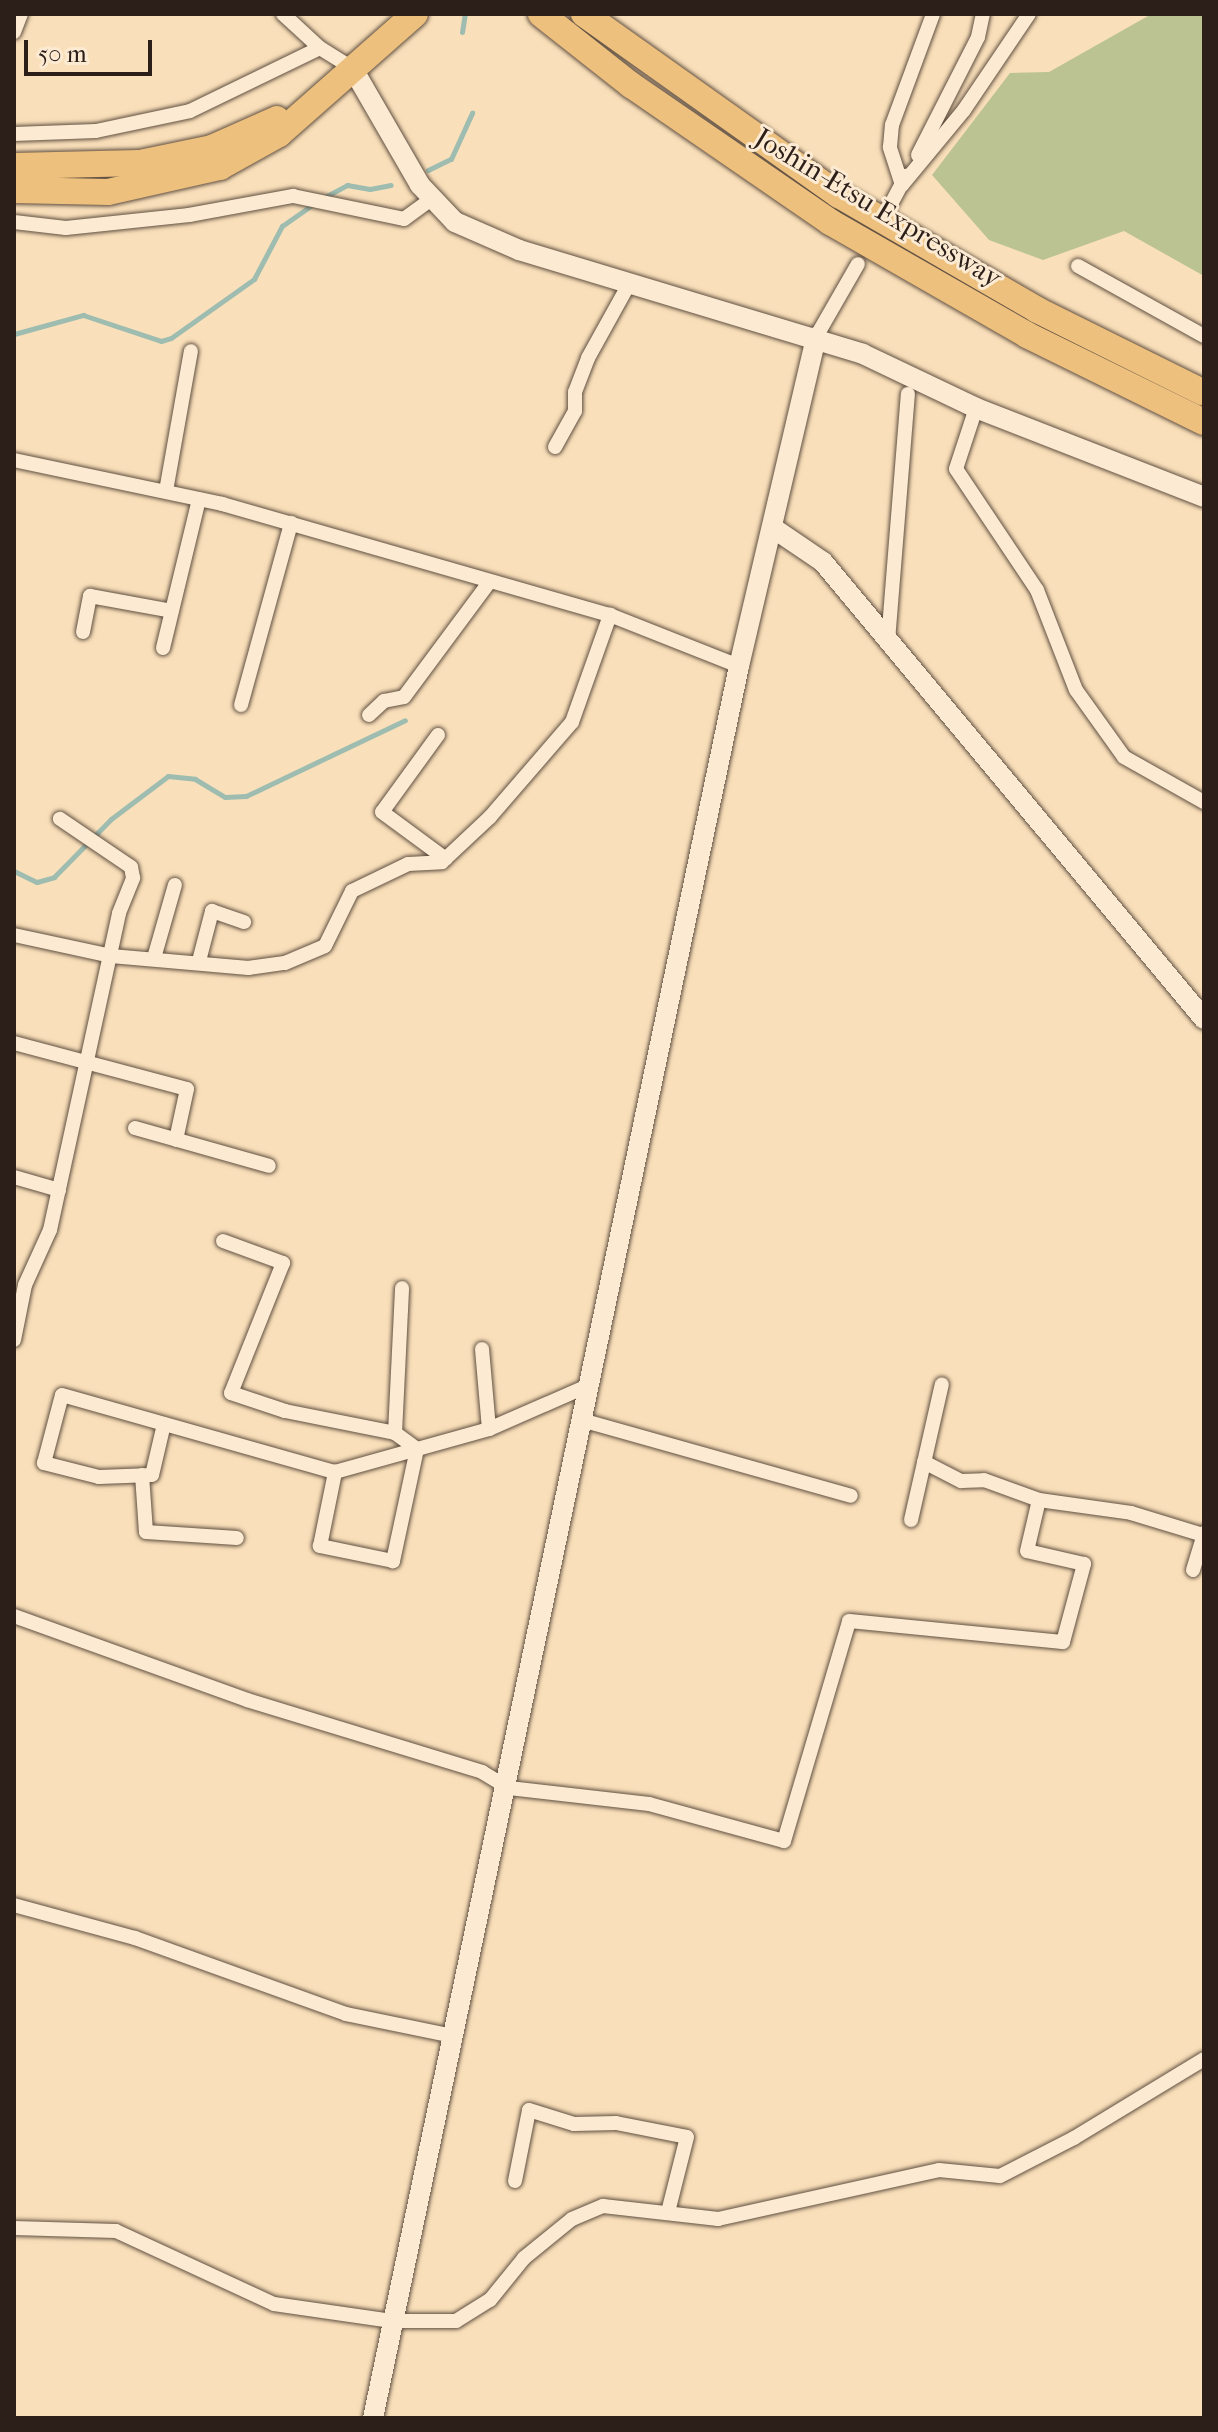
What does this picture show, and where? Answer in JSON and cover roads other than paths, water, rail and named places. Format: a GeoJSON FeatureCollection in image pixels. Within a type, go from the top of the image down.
{"type":"FeatureCollection","features":[{"type":"Feature","properties":{"kind":"highway"},"geometry":{"type":"LineString","coordinates":[[14,190],[108,192],[220,167],[279,134],[415,14]]}},
{"type":"Feature","properties":{"kind":"highway","name":"Joshin-Etsu Expressway"},"geometry":{"type":"LineString","coordinates":[[541,14],[631,85],[830,222],[926,279],[1204,422]]}},
{"type":"Feature","properties":{"kind":"highway","name":"Joshin-Etsu Expressway"},"geometry":{"type":"LineString","coordinates":[[584,14],[648,63],[839,195],[934,252],[1204,393]]}},
{"type":"Feature","properties":{"kind":"highway"},"geometry":{"type":"LineString","coordinates":[[14,166],[140,163],[212,148],[279,118],[353,69]]}},
{"type":"Feature","properties":{"kind":"street"},"geometry":{"type":"LineString","coordinates":[[14,32],[21,14]]}},
{"type":"Feature","properties":{"kind":"street"},"geometry":{"type":"LineString","coordinates":[[283,14],[320,48],[353,69],[430,200],[455,222],[488,238],[629,284],[816,337],[976,408],[1204,497]]}},
{"type":"Feature","properties":{"kind":"street"},"geometry":{"type":"LineString","coordinates":[[902,185],[890,147],[892,125],[933,14]]}},
{"type":"Feature","properties":{"kind":"street"},"geometry":{"type":"LineString","coordinates":[[891,204],[978,37],[983,14]]}},
{"type":"Feature","properties":{"kind":"street"},"geometry":{"type":"LineString","coordinates":[[902,185],[964,110],[1029,14]]}},
{"type":"Feature","properties":{"kind":"street"},"geometry":{"type":"LineString","coordinates":[[14,134],[96,131],[190,111],[320,48]]}},
{"type":"Feature","properties":{"kind":"street"},"geometry":{"type":"LineString","coordinates":[[14,222],[66,228],[189,215],[293,196],[404,219],[430,200]]}},
{"type":"Feature","properties":{"kind":"street"},"geometry":{"type":"LineString","coordinates":[[373,2418],[453,2036],[509,1788],[739,666],[816,337],[858,264]]}},
{"type":"Feature","properties":{"kind":"street"},"geometry":{"type":"LineString","coordinates":[[1078,266],[1204,336]]}},
{"type":"Feature","properties":{"kind":"street"},"geometry":{"type":"LineString","coordinates":[[555,447],[575,411],[575,392],[588,358],[629,284]]}},
{"type":"Feature","properties":{"kind":"street"},"geometry":{"type":"LineString","coordinates":[[166,491],[191,351]]}},
{"type":"Feature","properties":{"kind":"street"},"geometry":{"type":"LineString","coordinates":[[888,641],[908,394]]}},
{"type":"Feature","properties":{"kind":"street"},"geometry":{"type":"LineString","coordinates":[[976,408],[956,469],[1037,590],[1076,690],[1124,757],[1204,802]]}},
{"type":"Feature","properties":{"kind":"street"},"geometry":{"type":"LineString","coordinates":[[14,460],[166,491],[291,523],[610,615],[739,666]]}},
{"type":"Feature","properties":{"kind":"street"},"geometry":{"type":"LineString","coordinates":[[163,648],[199,499]]}},
{"type":"Feature","properties":{"kind":"street"},"geometry":{"type":"LineString","coordinates":[[241,705],[291,523]]}},
{"type":"Feature","properties":{"kind":"street"},"geometry":{"type":"LineString","coordinates":[[773,528],[823,562],[1204,1019]]}},
{"type":"Feature","properties":{"kind":"street"},"geometry":{"type":"LineString","coordinates":[[369,715],[384,701],[404,697],[490,581]]}},
{"type":"Feature","properties":{"kind":"street"},"geometry":{"type":"LineString","coordinates":[[83,632],[90,596],[172,611]]}},
{"type":"Feature","properties":{"kind":"street"},"geometry":{"type":"LineString","coordinates":[[14,935],[111,956],[199,961],[248,968],[285,963],[325,946],[352,891],[408,864],[446,859],[490,817],[572,722],[610,615]]}},
{"type":"Feature","properties":{"kind":"street"},"geometry":{"type":"LineString","coordinates":[[438,735],[382,812],[446,859]]}},
{"type":"Feature","properties":{"kind":"street"},"geometry":{"type":"LineString","coordinates":[[14,1340],[25,1285],[50,1230],[119,913],[133,878],[131,867],[60,819]]}},
{"type":"Feature","properties":{"kind":"street"},"geometry":{"type":"LineString","coordinates":[[154,958],[175,885]]}},
{"type":"Feature","properties":{"kind":"street"},"geometry":{"type":"LineString","coordinates":[[199,961],[212,911],[244,922]]}},
{"type":"Feature","properties":{"kind":"street"},"geometry":{"type":"LineString","coordinates":[[14,1043],[187,1089],[176,1140]]}},
{"type":"Feature","properties":{"kind":"street"},"geometry":{"type":"LineString","coordinates":[[135,1128],[269,1166]]}},
{"type":"Feature","properties":{"kind":"street"},"geometry":{"type":"LineString","coordinates":[[14,1177],[59,1190]]}},
{"type":"Feature","properties":{"kind":"street"},"geometry":{"type":"LineString","coordinates":[[223,1241],[283,1263],[231,1393],[285,1411],[395,1433],[417,1449]]}},
{"type":"Feature","properties":{"kind":"street"},"geometry":{"type":"LineString","coordinates":[[395,1433],[402,1288]]}},
{"type":"Feature","properties":{"kind":"street"},"geometry":{"type":"LineString","coordinates":[[482,1349],[489,1429]]}},
{"type":"Feature","properties":{"kind":"street"},"geometry":{"type":"LineString","coordinates":[[164,1424],[152,1475],[99,1477],[44,1463],[62,1395],[335,1472],[489,1429],[593,1383]]}},
{"type":"Feature","properties":{"kind":"street"},"geometry":{"type":"LineString","coordinates":[[911,1520],[942,1384]]}},
{"type":"Feature","properties":{"kind":"street"},"geometry":{"type":"LineString","coordinates":[[585,1421],[851,1496]]}},
{"type":"Feature","properties":{"kind":"street"},"geometry":{"type":"LineString","coordinates":[[335,1472],[320,1546],[393,1561],[417,1449]]}},
{"type":"Feature","properties":{"kind":"street"},"geometry":{"type":"LineString","coordinates":[[924,1462],[961,1481],[984,1480],[1039,1500],[1131,1513],[1204,1534],[1193,1570]]}},
{"type":"Feature","properties":{"kind":"street"},"geometry":{"type":"LineString","coordinates":[[142,1475],[146,1532],[237,1538]]}},
{"type":"Feature","properties":{"kind":"street"},"geometry":{"type":"LineString","coordinates":[[14,1616],[247,1700],[482,1772],[509,1788],[649,1804],[784,1841],[849,1621],[1063,1642],[1084,1564],[1027,1551],[1039,1500]]}},
{"type":"Feature","properties":{"kind":"street"},"geometry":{"type":"LineString","coordinates":[[14,1905],[135,1938],[346,2014],[453,2036]]}},
{"type":"Feature","properties":{"kind":"street"},"geometry":{"type":"LineString","coordinates":[[14,2228],[116,2231],[274,2304],[392,2321],[456,2321],[490,2300],[524,2258],[572,2219],[603,2206],[718,2219],[924,2172],[1000,2176],[1086,2131],[1204,2059]]}},
{"type":"Feature","properties":{"kind":"street"},"geometry":{"type":"LineString","coordinates":[[515,2181],[529,2110],[574,2124],[616,2123],[687,2137],[668,2212]]}},
{"type":"Feature","properties":{"kind":"waterway"},"geometry":{"type":"LineString","coordinates":[[462,32],[465,14]]}},
{"type":"Feature","properties":{"kind":"waterway"},"geometry":{"type":"LineString","coordinates":[[428,170],[451,159],[472,113]]}},
{"type":"Feature","properties":{"kind":"waterway"},"geometry":{"type":"LineString","coordinates":[[321,199],[347,185],[370,189],[391,185]]}},
{"type":"Feature","properties":{"kind":"waterway"},"geometry":{"type":"LineString","coordinates":[[14,334],[83,315],[161,341],[171,338],[254,279],[282,226],[312,205]]}},
{"type":"Feature","properties":{"kind":"waterway"},"geometry":{"type":"LineString","coordinates":[[14,871],[37,882],[54,877],[111,819],[168,776],[195,779],[225,797],[246,796],[405,720]]}}]}
